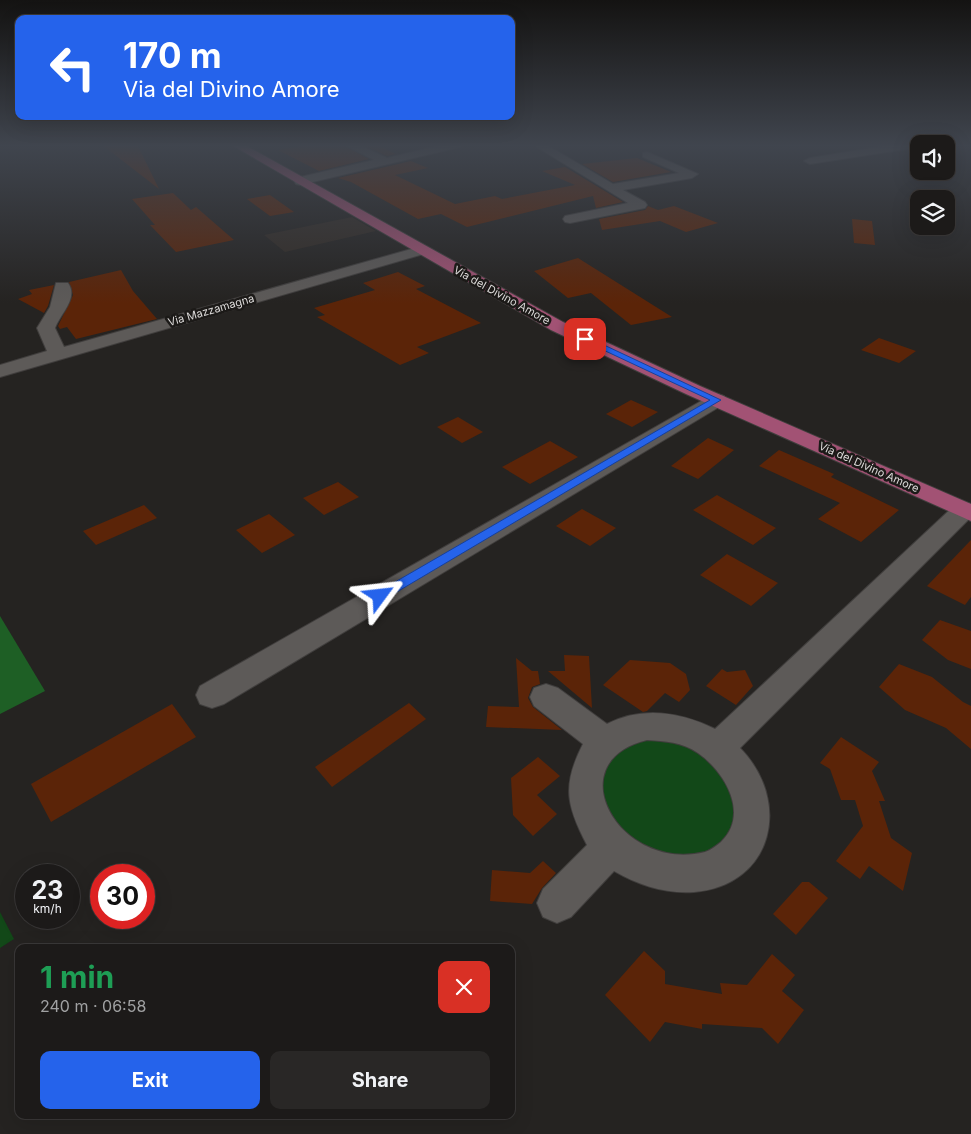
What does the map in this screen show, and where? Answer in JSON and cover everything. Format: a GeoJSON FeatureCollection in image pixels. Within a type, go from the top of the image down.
{"type":"FeatureCollection","features":[{"type":"Feature","properties":{"kind":"main road","name":"Via del Divino Amore"},"geometry":{"type":"LineString","coordinates":[[328,197],[552,323],[716,400],[968,511]]}},
{"type":"Feature","properties":{"kind":"street"},"geometry":{"type":"LineString","coordinates":[[570,219],[640,205],[627,197]]}},
{"type":"Feature","properties":{"kind":"street","name":"Via Mazzamagna"},"geometry":{"type":"LineString","coordinates":[[0,371],[422,250]]}},
{"type":"Feature","properties":{"kind":"street"},"geometry":{"type":"LineString","coordinates":[[58,354],[46,328],[48,321],[61,306],[62,286]]}},
{"type":"Feature","properties":{"kind":"street"},"geometry":{"type":"LineString","coordinates":[[212,694],[716,400]]}},
{"type":"Feature","properties":{"kind":"street"},"geometry":{"type":"LineString","coordinates":[[718,748],[968,511]]}},
{"type":"Feature","properties":{"kind":"street"},"geometry":{"type":"LineString","coordinates":[[546,697],[606,742]]}},
{"type":"Feature","properties":{"kind":"street"},"geometry":{"type":"LineString","coordinates":[[647,726],[671,728],[696,735],[718,748],[738,769],[750,793],[753,819],[746,843],[727,862],[701,873],[670,874],[638,864],[612,846],[595,824],[586,801],[585,778],[591,758],[606,742],[632,729],[647,726]]}},
{"type":"Feature","properties":{"kind":"street"},"geometry":{"type":"LineString","coordinates":[[557,903],[612,846]]}},
{"type":"Feature","properties":{"kind":"shaded area"},"geometry":{"type":"Polygon","coordinates":[[[352,217],[376,231],[285,252],[264,235],[352,217]]]}},
{"type":"Feature","properties":{"kind":"green space"},"geometry":{"type":"Polygon","coordinates":[[[0,616],[45,691],[0,714],[0,616]]]}},
{"type":"Feature","properties":{"kind":"green space"},"geometry":{"type":"Polygon","coordinates":[[[667,737],[709,754],[736,789],[735,830],[722,846],[702,856],[678,860],[631,843],[603,807],[602,769],[626,743],[667,737]]]}},
{"type":"Feature","properties":{"kind":"green space"},"geometry":{"type":"Polygon","coordinates":[[[0,912],[14,939],[0,948],[0,912]]]}},
{"type":"Feature","properties":{"kind":"building"},"geometry":{"type":"Polygon","coordinates":[[[177,197],[191,210],[196,207],[234,240],[176,252],[150,225],[155,225],[132,199],[177,197]]]}},
{"type":"Feature","properties":{"kind":"building"},"geometry":{"type":"Polygon","coordinates":[[[273,197],[294,212],[270,216],[247,199],[273,197]]]}},
{"type":"Feature","properties":{"kind":"building"},"geometry":{"type":"Polygon","coordinates":[[[378,197],[440,197],[455,204],[490,197],[502,199],[513,197],[589,197],[467,227],[441,214],[418,219],[378,197]]]}},
{"type":"Feature","properties":{"kind":"building"},"geometry":{"type":"Polygon","coordinates":[[[593,197],[615,197],[623,202],[596,208],[593,197]]]}},
{"type":"Feature","properties":{"kind":"building"},"geometry":{"type":"Polygon","coordinates":[[[648,206],[658,210],[674,206],[718,223],[686,232],[660,221],[602,230],[599,219],[645,210],[648,206]]]}},
{"type":"Feature","properties":{"kind":"building"},"geometry":{"type":"Polygon","coordinates":[[[852,219],[872,221],[875,245],[854,243],[852,219]]]}},
{"type":"Feature","properties":{"kind":"building"},"geometry":{"type":"Polygon","coordinates":[[[578,258],[672,317],[631,325],[591,293],[568,298],[534,271],[578,258]]]}},
{"type":"Feature","properties":{"kind":"building"},"geometry":{"type":"Polygon","coordinates":[[[121,270],[133,291],[157,319],[76,339],[67,327],[60,329],[58,326],[73,295],[69,282],[121,270]]]}},
{"type":"Feature","properties":{"kind":"building"},"geometry":{"type":"Polygon","coordinates":[[[398,272],[425,286],[416,289],[481,323],[417,347],[429,353],[400,365],[317,317],[325,315],[314,308],[375,290],[363,283],[398,272]]]}},
{"type":"Feature","properties":{"kind":"building"},"geometry":{"type":"Polygon","coordinates":[[[54,285],[44,313],[18,299],[32,294],[29,290],[54,285]]]}},
{"type":"Feature","properties":{"kind":"building"},"geometry":{"type":"Polygon","coordinates":[[[879,338],[916,351],[899,363],[861,350],[879,338]]]}},
{"type":"Feature","properties":{"kind":"building"},"geometry":{"type":"Polygon","coordinates":[[[631,400],[658,412],[632,427],[606,414],[631,400]]]}},
{"type":"Feature","properties":{"kind":"building"},"geometry":{"type":"Polygon","coordinates":[[[458,417],[483,432],[462,443],[437,427],[458,417]]]}},
{"type":"Feature","properties":{"kind":"building"},"geometry":{"type":"Polygon","coordinates":[[[708,438],[734,450],[698,479],[671,466],[708,438]]]}},
{"type":"Feature","properties":{"kind":"building"},"geometry":{"type":"Polygon","coordinates":[[[550,441],[578,457],[530,484],[502,467],[550,441]]]}},
{"type":"Feature","properties":{"kind":"building"},"geometry":{"type":"Polygon","coordinates":[[[779,450],[834,474],[831,477],[899,510],[861,542],[818,519],[840,503],[759,466],[779,450]]]}},
{"type":"Feature","properties":{"kind":"building"},"geometry":{"type":"Polygon","coordinates":[[[338,482],[359,497],[324,515],[303,498],[338,482]]]}},
{"type":"Feature","properties":{"kind":"building"},"geometry":{"type":"Polygon","coordinates":[[[717,495],[776,528],[753,545],[693,510],[717,495]]]}},
{"type":"Feature","properties":{"kind":"building"},"geometry":{"type":"Polygon","coordinates":[[[144,505],[157,518],[96,545],[83,531],[144,505]]]}},
{"type":"Feature","properties":{"kind":"building"},"geometry":{"type":"Polygon","coordinates":[[[582,509],[616,528],[590,546],[556,526],[582,509]]]}},
{"type":"Feature","properties":{"kind":"building"},"geometry":{"type":"Polygon","coordinates":[[[269,514],[295,535],[262,553],[236,530],[269,514]]]}},
{"type":"Feature","properties":{"kind":"building"},"geometry":{"type":"Polygon","coordinates":[[[971,540],[971,597],[965,605],[927,586],[971,540]]]}},
{"type":"Feature","properties":{"kind":"building"},"geometry":{"type":"Polygon","coordinates":[[[727,554],[778,583],[751,606],[700,575],[727,554]]]}},
{"type":"Feature","properties":{"kind":"building"},"geometry":{"type":"Polygon","coordinates":[[[940,620],[971,631],[971,669],[948,660],[922,640],[940,620]]]}},
{"type":"Feature","properties":{"kind":"building"},"geometry":{"type":"Polygon","coordinates":[[[564,655],[589,656],[592,708],[548,671],[565,671],[564,655]]]}},
{"type":"Feature","properties":{"kind":"building"},"geometry":{"type":"Polygon","coordinates":[[[516,658],[532,671],[538,671],[540,684],[532,687],[528,698],[533,707],[562,730],[486,727],[488,706],[519,707],[516,658]]]}},
{"type":"Feature","properties":{"kind":"building"},"geometry":{"type":"Polygon","coordinates":[[[630,660],[670,663],[686,674],[690,690],[679,702],[665,693],[647,711],[643,712],[603,685],[630,660]]]}},
{"type":"Feature","properties":{"kind":"building"},"geometry":{"type":"Polygon","coordinates":[[[899,664],[932,677],[963,702],[971,706],[971,749],[946,728],[905,710],[879,687],[899,664]]]}},
{"type":"Feature","properties":{"kind":"building"},"geometry":{"type":"Polygon","coordinates":[[[722,669],[727,672],[745,670],[753,686],[736,705],[706,686],[722,669]]]}},
{"type":"Feature","properties":{"kind":"building"},"geometry":{"type":"Polygon","coordinates":[[[409,703],[426,719],[332,787],[315,767],[409,703]]]}},
{"type":"Feature","properties":{"kind":"building"},"geometry":{"type":"Polygon","coordinates":[[[172,704],[196,737],[51,822],[31,784],[172,704]]]}},
{"type":"Feature","properties":{"kind":"building"},"geometry":{"type":"Polygon","coordinates":[[[841,737],[879,762],[872,771],[885,801],[879,801],[891,838],[912,853],[903,891],[869,866],[860,879],[836,861],[863,826],[855,800],[841,800],[830,769],[820,763],[841,737]]]}},
{"type":"Feature","properties":{"kind":"building"},"geometry":{"type":"Polygon","coordinates":[[[538,757],[560,776],[537,795],[557,814],[533,836],[513,815],[511,778],[538,757]]]}},
{"type":"Feature","properties":{"kind":"building"},"geometry":{"type":"Polygon","coordinates":[[[543,861],[556,873],[542,888],[532,904],[490,901],[492,870],[530,873],[543,861]]]}},
{"type":"Feature","properties":{"kind":"building"},"geometry":{"type":"Polygon","coordinates":[[[802,882],[809,882],[828,898],[796,935],[773,914],[802,882]]]}},
{"type":"Feature","properties":{"kind":"building"},"geometry":{"type":"Polygon","coordinates":[[[644,951],[665,971],[665,984],[722,994],[720,983],[747,985],[772,954],[795,975],[782,991],[804,1010],[778,1044],[762,1028],[702,1024],[702,1029],[665,1022],[650,1042],[605,995],[644,951]]]}},
{"type":"Feature","properties":{"kind":"route"},"geometry":{"type":"LineString","coordinates":[[380,596],[716,400],[585,339]]}}]}
